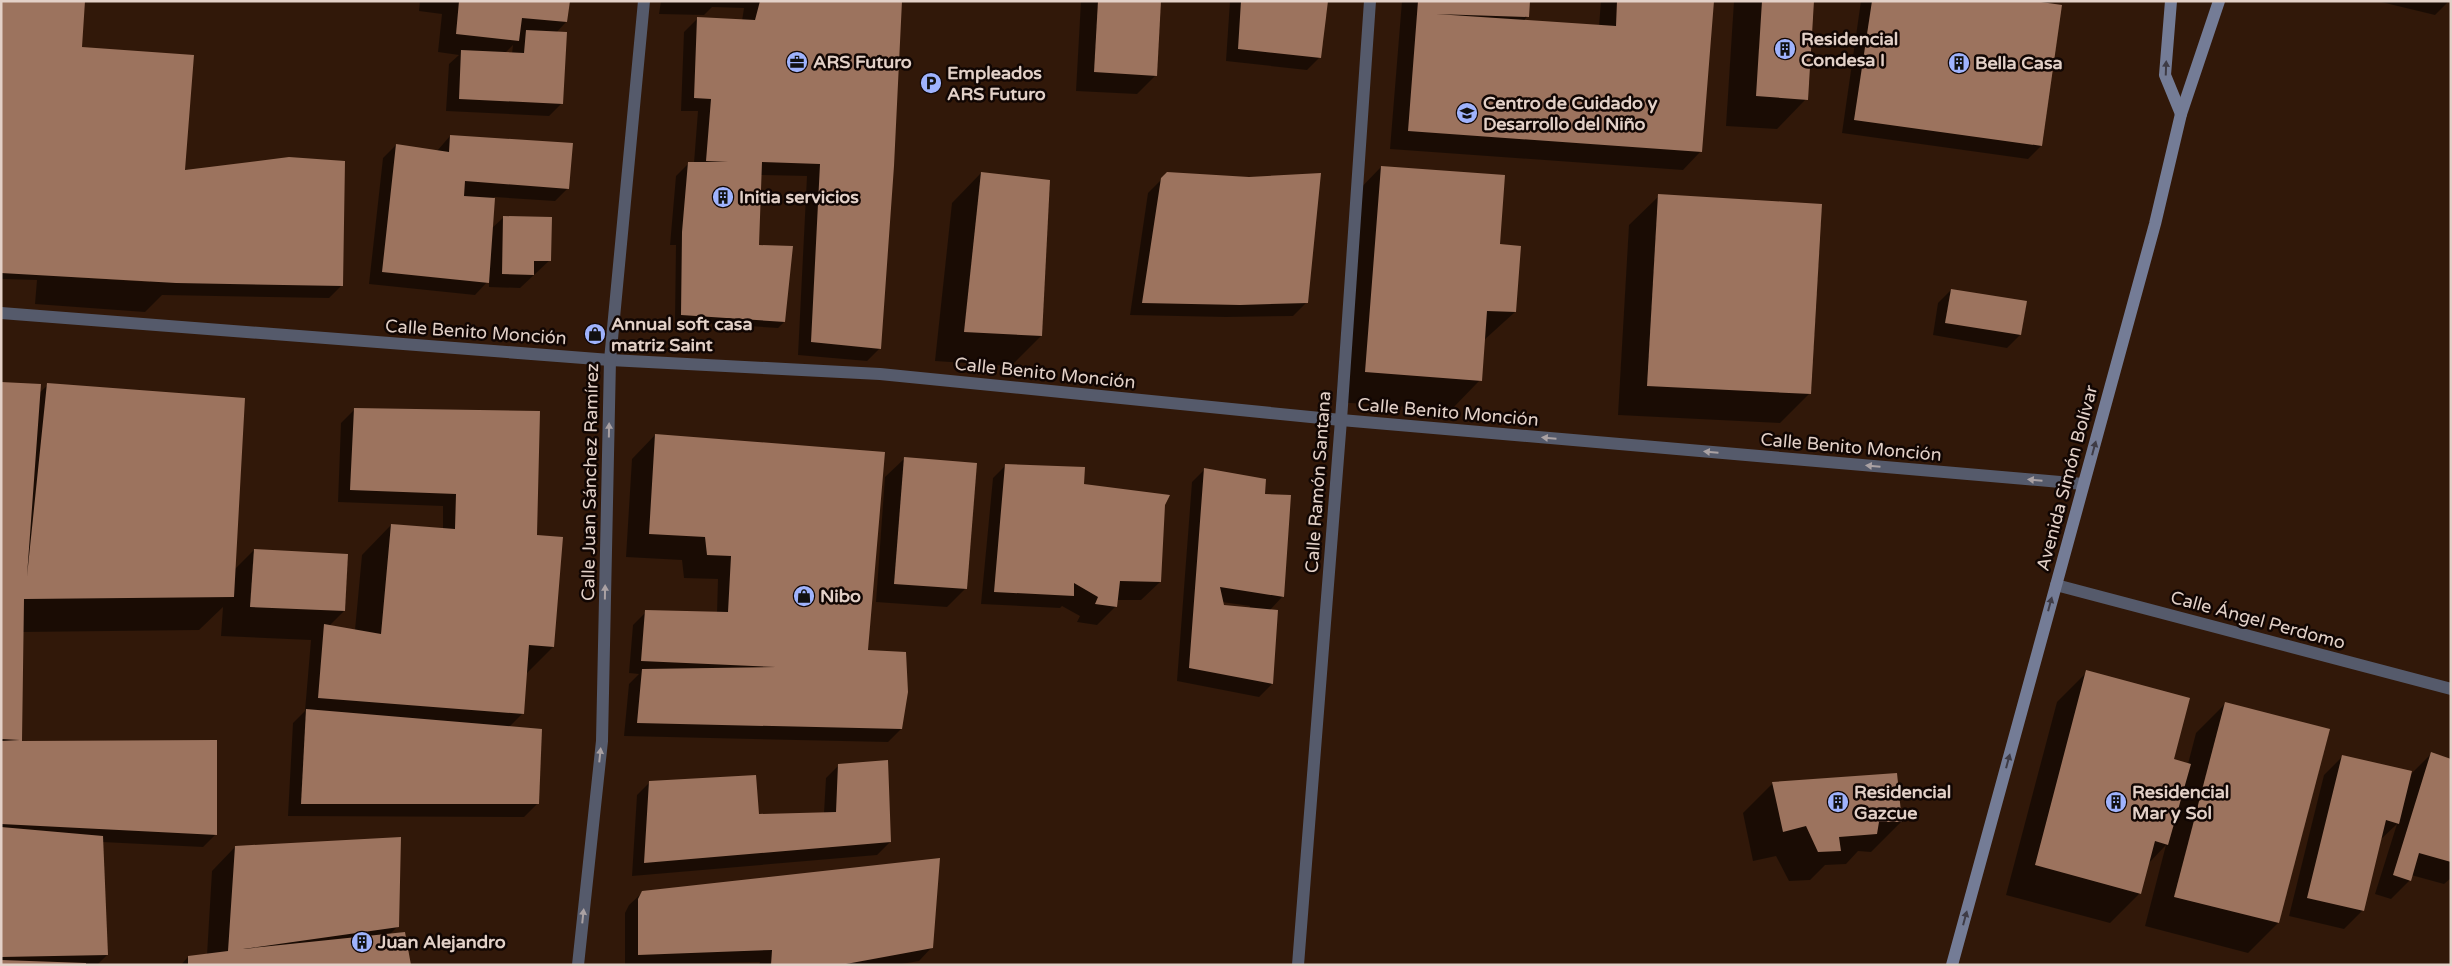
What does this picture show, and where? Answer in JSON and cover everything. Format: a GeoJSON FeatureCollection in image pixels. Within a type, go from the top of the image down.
{"type":"FeatureCollection","features":[{"type":"Feature","properties":{"kind":"main road"},"geometry":{"type":"LineString","coordinates":[[2171,1],[2165,75],[2180,114]]}},
{"type":"Feature","properties":{"kind":"main road","name":"Avenida Simón Bolívar"},"geometry":{"type":"LineString","coordinates":[[1952,965],[2155,224],[2180,114],[2219,1]]}},
{"type":"Feature","properties":{"kind":"street","name":"Calle Juan Sánchez Ramírez"},"geometry":{"type":"LineString","coordinates":[[578,965],[602,741],[610,360],[644,1]]}},
{"type":"Feature","properties":{"kind":"street","name":"Calle Ramón Santana"},"geometry":{"type":"LineString","coordinates":[[1298,965],[1341,420],[1370,1]]}},
{"type":"Feature","properties":{"kind":"street","name":"Calle Benito Monción"},"geometry":{"type":"LineString","coordinates":[[1,313],[610,360],[880,374],[1341,420],[2083,484]]}},
{"type":"Feature","properties":{"kind":"street","name":"Calle Ángel Perdomo"},"geometry":{"type":"LineString","coordinates":[[2056,584],[2451,689]]}},
{"type":"Feature","properties":{"kind":"building"},"geometry":{"type":"Polygon","coordinates":[[[1,1],[85,1],[82,47],[194,55],[185,170],[289,157],[345,161],[343,286],[176,283],[1,273],[1,1]]]}},
{"type":"Feature","properties":{"kind":"building"},"geometry":{"type":"Polygon","coordinates":[[[459,1],[570,1],[567,22],[522,18],[519,41],[456,34],[459,1]]]}},
{"type":"Feature","properties":{"kind":"building"},"geometry":{"type":"Polygon","coordinates":[[[760,1],[902,1],[894,166],[881,349],[811,342],[820,164],[762,162],[759,245],[793,246],[785,322],[681,315],[682,232],[688,162],[728,162],[706,161],[711,99],[694,98],[697,17],[755,20],[760,1]]]}},
{"type":"Feature","properties":{"kind":"building"},"geometry":{"type":"Polygon","coordinates":[[[1098,1],[1161,1],[1157,76],[1094,72],[1098,1]]]}},
{"type":"Feature","properties":{"kind":"building"},"geometry":{"type":"Polygon","coordinates":[[[1241,1],[1328,1],[1321,58],[1238,49],[1241,1]]]}},
{"type":"Feature","properties":{"kind":"building"},"geometry":{"type":"Polygon","coordinates":[[[1418,1],[1530,1],[1529,17],[1436,14],[1616,26],[1617,1],[1714,1],[1702,152],[1408,131],[1418,1]]]}},
{"type":"Feature","properties":{"kind":"building","name":"Residencial Condesa I"},"geometry":{"type":"Polygon","coordinates":[[[1762,1],[1814,1],[1808,100],[1756,96],[1762,1]]]}},
{"type":"Feature","properties":{"kind":"building","name":"Bella Casa"},"geometry":{"type":"Polygon","coordinates":[[[1872,1],[2034,1],[2062,5],[2042,146],[1854,120],[1872,1]]]}},
{"type":"Feature","properties":{"kind":"building"},"geometry":{"type":"Polygon","coordinates":[[[526,30],[567,32],[563,104],[459,99],[461,50],[524,53],[526,30]]]}},
{"type":"Feature","properties":{"kind":"building"},"geometry":{"type":"Polygon","coordinates":[[[450,135],[573,143],[569,189],[465,181],[464,196],[495,198],[489,283],[382,272],[396,144],[449,152],[450,135]]]}},
{"type":"Feature","properties":{"kind":"building"},"geometry":{"type":"Polygon","coordinates":[[[1381,166],[1505,175],[1500,244],[1521,246],[1516,312],[1487,311],[1482,381],[1365,372],[1381,166]]]}},
{"type":"Feature","properties":{"kind":"building"},"geometry":{"type":"Polygon","coordinates":[[[981,172],[1050,180],[1042,336],[964,332],[981,172]]]}},
{"type":"Feature","properties":{"kind":"building"},"geometry":{"type":"Polygon","coordinates":[[[1167,172],[1249,177],[1321,173],[1308,303],[1240,305],[1142,303],[1161,178],[1167,172]]]}},
{"type":"Feature","properties":{"kind":"building"},"geometry":{"type":"Polygon","coordinates":[[[1658,194],[1822,204],[1811,394],[1647,386],[1658,194]]]}},
{"type":"Feature","properties":{"kind":"building"},"geometry":{"type":"Polygon","coordinates":[[[503,216],[552,217],[551,261],[534,261],[534,275],[502,274],[503,216]]]}},
{"type":"Feature","properties":{"kind":"building"},"geometry":{"type":"Polygon","coordinates":[[[1951,289],[2027,301],[2021,335],[1945,323],[1951,289]]]}},
{"type":"Feature","properties":{"kind":"building"},"geometry":{"type":"Polygon","coordinates":[[[1,382],[41,384],[27,576],[47,383],[245,398],[234,597],[24,599],[22,741],[217,740],[217,835],[1,824],[1,741],[20,740],[1,739],[1,382]]]}},
{"type":"Feature","properties":{"kind":"building"},"geometry":{"type":"Polygon","coordinates":[[[354,408],[540,411],[537,535],[563,537],[554,647],[529,645],[524,714],[318,698],[324,624],[381,634],[391,524],[455,529],[456,494],[350,490],[354,408]]]}},
{"type":"Feature","properties":{"kind":"building"},"geometry":{"type":"Polygon","coordinates":[[[655,434],[885,452],[868,650],[906,652],[908,692],[902,729],[637,723],[642,669],[776,667],[641,661],[645,610],[728,612],[731,556],[707,555],[705,537],[649,534],[655,434]]]}},
{"type":"Feature","properties":{"kind":"building"},"geometry":{"type":"Polygon","coordinates":[[[904,457],[977,463],[967,589],[894,584],[904,457]]]}},
{"type":"Feature","properties":{"kind":"building"},"geometry":{"type":"Polygon","coordinates":[[[1005,464],[1085,467],[1084,484],[1170,495],[1165,505],[1161,582],[1120,581],[1117,607],[1095,604],[1098,597],[1074,583],[1074,596],[994,592],[1005,464]]]}},
{"type":"Feature","properties":{"kind":"building"},"geometry":{"type":"Polygon","coordinates":[[[1204,468],[1266,479],[1265,494],[1291,495],[1284,597],[1220,587],[1224,605],[1278,610],[1273,684],[1189,668],[1204,468]]]}},
{"type":"Feature","properties":{"kind":"building"},"geometry":{"type":"Polygon","coordinates":[[[254,549],[348,554],[345,611],[250,607],[254,549]]]}},
{"type":"Feature","properties":{"kind":"building","name":"Residencial Mar y Sol"},"geometry":{"type":"Polygon","coordinates":[[[2086,670],[2190,698],[2174,759],[2191,764],[2168,845],[2155,841],[2141,894],[2035,865],[2086,670]]]}},
{"type":"Feature","properties":{"kind":"building"},"geometry":{"type":"Polygon","coordinates":[[[2225,702],[2330,729],[2279,923],[2174,897],[2225,702]]]}},
{"type":"Feature","properties":{"kind":"building"},"geometry":{"type":"Polygon","coordinates":[[[306,709],[542,729],[539,804],[301,804],[306,709]]]}},
{"type":"Feature","properties":{"kind":"building"},"geometry":{"type":"Polygon","coordinates":[[[2431,752],[2451,759],[2451,862],[2419,853],[2411,881],[2393,875],[2431,752]]]}},
{"type":"Feature","properties":{"kind":"building"},"geometry":{"type":"Polygon","coordinates":[[[2342,755],[2412,771],[2399,824],[2386,820],[2364,911],[2307,898],[2342,755]]]}},
{"type":"Feature","properties":{"kind":"building"},"geometry":{"type":"Polygon","coordinates":[[[888,760],[891,842],[644,863],[649,781],[756,775],[759,814],[836,812],[838,764],[888,760]]]}},
{"type":"Feature","properties":{"kind":"building","name":"Residencial Gazcue"},"geometry":{"type":"Polygon","coordinates":[[[1897,773],[1902,822],[1879,822],[1877,834],[1839,837],[1841,851],[1818,852],[1806,826],[1783,832],[1772,782],[1897,773]]]}},
{"type":"Feature","properties":{"kind":"building"},"geometry":{"type":"Polygon","coordinates":[[[1,827],[103,836],[108,955],[1,957],[1,827]]]}},
{"type":"Feature","properties":{"kind":"building"},"geometry":{"type":"Polygon","coordinates":[[[401,837],[399,927],[243,949],[405,932],[411,965],[188,965],[188,956],[228,951],[235,846],[401,837]]]}},
{"type":"Feature","properties":{"kind":"building"},"geometry":{"type":"Polygon","coordinates":[[[940,858],[933,948],[846,964],[823,965],[771,965],[772,950],[638,955],[638,899],[642,891],[940,858]]]}},
{"type":"Feature","properties":{"kind":"building"},"geometry":{"type":"Polygon","coordinates":[[[1,960],[86,963],[86,965],[1,965],[1,960]]]}},
{"type":"Feature","properties":{"kind":"place","name":"Residencial Condesa I"},"geometry":{"type":"Point","coordinates":[1785,49]}},
{"type":"Feature","properties":{"kind":"place","name":"ARS Futuro"},"geometry":{"type":"Point","coordinates":[797,62]}},
{"type":"Feature","properties":{"kind":"place","name":"Bella Casa"},"geometry":{"type":"Point","coordinates":[1959,63]}},
{"type":"Feature","properties":{"kind":"place","name":"Empleados ARS Futuro"},"geometry":{"type":"Point","coordinates":[931,83]}},
{"type":"Feature","properties":{"kind":"place","name":"Centro de Cuidado y Desarrollo del Niño"},"geometry":{"type":"Point","coordinates":[1467,113]}},
{"type":"Feature","properties":{"kind":"place","name":"Initia servicios"},"geometry":{"type":"Point","coordinates":[723,197]}},
{"type":"Feature","properties":{"kind":"place","name":"Annual soft casa matriz Saint"},"geometry":{"type":"Point","coordinates":[595,334]}},
{"type":"Feature","properties":{"kind":"place","name":"Nibo"},"geometry":{"type":"Point","coordinates":[804,596]}},
{"type":"Feature","properties":{"kind":"place","name":"Residencial Gazcue"},"geometry":{"type":"Point","coordinates":[1838,802]}},
{"type":"Feature","properties":{"kind":"place","name":"Residencial Mar y Sol"},"geometry":{"type":"Point","coordinates":[2116,802]}},
{"type":"Feature","properties":{"kind":"place","name":"Juan Alejandro"},"geometry":{"type":"Point","coordinates":[362,942]}}]}
